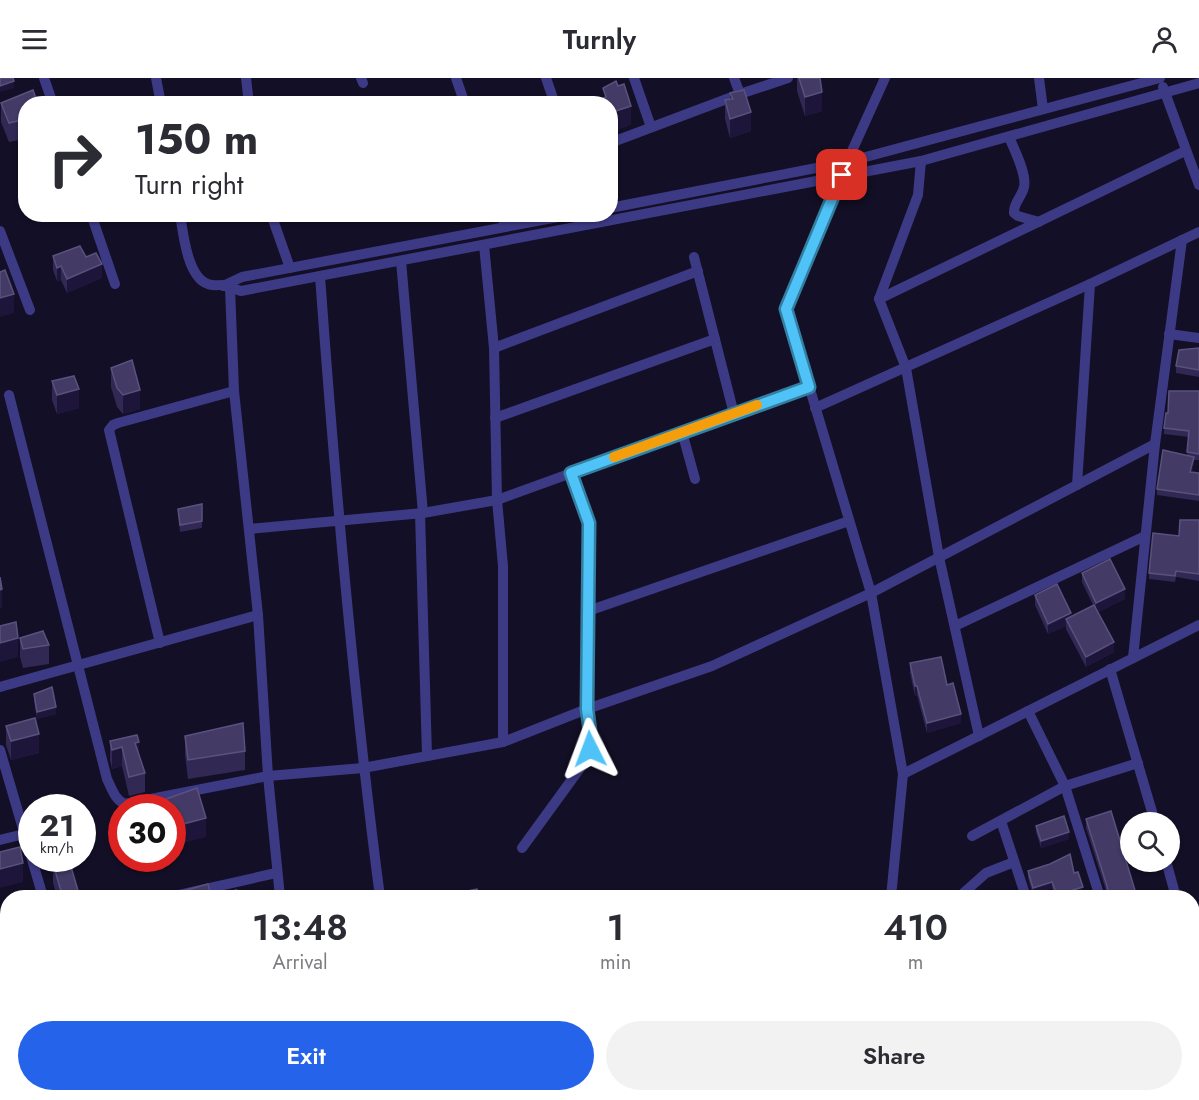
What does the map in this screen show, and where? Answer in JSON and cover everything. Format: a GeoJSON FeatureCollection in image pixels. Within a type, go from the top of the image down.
{"type":"FeatureCollection","features":[{"type":"Feature","properties":{"kind":"street"},"geometry":{"type":"LineString","coordinates":[[45,78],[51,96]]}},
{"type":"Feature","properties":{"kind":"street"},"geometry":{"type":"LineString","coordinates":[[156,78],[159,96]]}},
{"type":"Feature","properties":{"kind":"street"},"geometry":{"type":"LineString","coordinates":[[246,78],[248,96]]}},
{"type":"Feature","properties":{"kind":"street"},"geometry":{"type":"LineString","coordinates":[[456,78],[462,96]]}},
{"type":"Feature","properties":{"kind":"street"},"geometry":{"type":"LineString","coordinates":[[546,78],[552,96]]}},
{"type":"Feature","properties":{"kind":"street"},"geometry":{"type":"LineString","coordinates":[[634,78],[651,126]]}},
{"type":"Feature","properties":{"kind":"street"},"geometry":{"type":"LineString","coordinates":[[734,78],[740,94]]}},
{"type":"Feature","properties":{"kind":"street"},"geometry":{"type":"LineString","coordinates":[[618,139],[788,78]]}},
{"type":"Feature","properties":{"kind":"street"},"geometry":{"type":"LineString","coordinates":[[885,78],[847,162],[786,309],[871,593],[903,774],[892,890]]}},
{"type":"Feature","properties":{"kind":"street"},"geometry":{"type":"LineString","coordinates":[[1039,78],[1043,110]]}},
{"type":"Feature","properties":{"kind":"street"},"geometry":{"type":"LineString","coordinates":[[618,206],[847,162],[1043,110],[1129,82],[1160,78],[1185,152],[1199,185]]}},
{"type":"Feature","properties":{"kind":"street"},"geometry":{"type":"LineString","coordinates":[[618,219],[921,161],[1199,84]]}},
{"type":"Feature","properties":{"kind":"street"},"geometry":{"type":"LineString","coordinates":[[1009,137],[1025,181],[1014,213],[1039,222]]}},
{"type":"Feature","properties":{"kind":"street"},"geometry":{"type":"LineString","coordinates":[[879,299],[1185,152]]}},
{"type":"Feature","properties":{"kind":"street"},"geometry":{"type":"LineString","coordinates":[[921,161],[918,195],[879,299],[906,369],[939,557],[979,736]]}},
{"type":"Feature","properties":{"kind":"street"},"geometry":{"type":"LineString","coordinates":[[94,222],[115,284]]}},
{"type":"Feature","properties":{"kind":"street"},"geometry":{"type":"LineString","coordinates":[[181,222],[187,252],[195,272],[208,284],[228,291],[241,291],[602,222]]}},
{"type":"Feature","properties":{"kind":"street"},"geometry":{"type":"LineString","coordinates":[[274,222],[290,268]]}},
{"type":"Feature","properties":{"kind":"street"},"geometry":{"type":"LineString","coordinates":[[504,222],[505,227]]}},
{"type":"Feature","properties":{"kind":"street"},"geometry":{"type":"LineString","coordinates":[[228,291],[242,276],[532,222]]}},
{"type":"Feature","properties":{"kind":"street"},"geometry":{"type":"LineString","coordinates":[[0,231],[30,310]]}},
{"type":"Feature","properties":{"kind":"street"},"geometry":{"type":"LineString","coordinates":[[815,408],[906,369],[1199,232]]}},
{"type":"Feature","properties":{"kind":"street"},"geometry":{"type":"LineString","coordinates":[[1132,658],[1155,444],[1182,240]]}},
{"type":"Feature","properties":{"kind":"street"},"geometry":{"type":"LineString","coordinates":[[484,245],[494,348],[497,500],[503,566],[503,742]]}},
{"type":"Feature","properties":{"kind":"street"},"geometry":{"type":"LineString","coordinates":[[694,257],[734,414]]}},
{"type":"Feature","properties":{"kind":"street"},"geometry":{"type":"LineString","coordinates":[[401,261],[421,513],[427,756]]}},
{"type":"Feature","properties":{"kind":"street"},"geometry":{"type":"LineString","coordinates":[[494,348],[698,271]]}},
{"type":"Feature","properties":{"kind":"street"},"geometry":{"type":"LineString","coordinates":[[320,276],[338,520],[363,768],[379,890]]}},
{"type":"Feature","properties":{"kind":"street"},"geometry":{"type":"LineString","coordinates":[[1077,485],[1090,284]]}},
{"type":"Feature","properties":{"kind":"street"},"geometry":{"type":"LineString","coordinates":[[228,291],[231,310],[234,391],[258,615],[268,776],[279,890]]}},
{"type":"Feature","properties":{"kind":"street"},"geometry":{"type":"LineString","coordinates":[[1169,334],[1199,338]]}},
{"type":"Feature","properties":{"kind":"street"},"geometry":{"type":"LineString","coordinates":[[495,418],[715,339]]}},
{"type":"Feature","properties":{"kind":"street"},"geometry":{"type":"LineString","coordinates":[[249,530],[421,513],[497,500],[809,387]]}},
{"type":"Feature","properties":{"kind":"street"},"geometry":{"type":"LineString","coordinates":[[160,643],[109,430],[118,423],[234,391]]}},
{"type":"Feature","properties":{"kind":"street"},"geometry":{"type":"LineString","coordinates":[[9,395],[107,780],[120,802],[131,804],[268,776],[363,768],[503,742],[587,709],[712,666],[871,593],[1155,444]]}},
{"type":"Feature","properties":{"kind":"street"},"geometry":{"type":"LineString","coordinates":[[682,432],[695,479]]}},
{"type":"Feature","properties":{"kind":"street"},"geometry":{"type":"LineString","coordinates":[[522,848],[586,760],[591,738],[587,709],[589,523],[571,473]]}},
{"type":"Feature","properties":{"kind":"street"},"geometry":{"type":"LineString","coordinates":[[588,610],[849,520]]}},
{"type":"Feature","properties":{"kind":"street"},"geometry":{"type":"LineString","coordinates":[[955,626],[1145,536]]}},
{"type":"Feature","properties":{"kind":"street"},"geometry":{"type":"LineString","coordinates":[[0,687],[258,615]]}},
{"type":"Feature","properties":{"kind":"street"},"geometry":{"type":"LineString","coordinates":[[903,774],[1199,625]]}},
{"type":"Feature","properties":{"kind":"street"},"geometry":{"type":"LineString","coordinates":[[1110,669],[1152,812]]}},
{"type":"Feature","properties":{"kind":"street"},"geometry":{"type":"LineString","coordinates":[[1028,711],[1065,786],[1098,890]]}},
{"type":"Feature","properties":{"kind":"street"},"geometry":{"type":"LineString","coordinates":[[0,750],[18,813]]}},
{"type":"Feature","properties":{"kind":"street"},"geometry":{"type":"LineString","coordinates":[[972,836],[1065,786],[1138,762]]}},
{"type":"Feature","properties":{"kind":"street"},"geometry":{"type":"LineString","coordinates":[[1000,821],[1024,890]]}},
{"type":"Feature","properties":{"kind":"street"},"geometry":{"type":"LineString","coordinates":[[0,840],[18,836]]}},
{"type":"Feature","properties":{"kind":"street"},"geometry":{"type":"LineString","coordinates":[[968,890],[986,873],[1014,862]]}},
{"type":"Feature","properties":{"kind":"street"},"geometry":{"type":"LineString","coordinates":[[35,872],[41,890]]}},
{"type":"Feature","properties":{"kind":"street"},"geometry":{"type":"LineString","coordinates":[[1169,872],[1174,890]]}},
{"type":"Feature","properties":{"kind":"street"},"geometry":{"type":"LineString","coordinates":[[201,890],[276,873]]}},
{"type":"Feature","properties":{"kind":"building"},"geometry":{"type":"Polygon","coordinates":[[[0,78],[13,78],[14,81],[0,86],[0,78]]]}},
{"type":"Feature","properties":{"kind":"building"},"geometry":{"type":"Polygon","coordinates":[[[799,78],[820,78],[822,92],[805,97],[799,78]]]}},
{"type":"Feature","properties":{"kind":"building"},"geometry":{"type":"Polygon","coordinates":[[[616,81],[618,86],[624,84],[631,106],[618,110],[618,96],[606,96],[603,88],[616,81]]]}},
{"type":"Feature","properties":{"kind":"building"},"geometry":{"type":"Polygon","coordinates":[[[33,90],[35,96],[18,96],[33,90]]]}},
{"type":"Feature","properties":{"kind":"building"},"geometry":{"type":"Polygon","coordinates":[[[744,90],[751,112],[730,119],[725,100],[733,99],[730,93],[744,90]]]}},
{"type":"Feature","properties":{"kind":"building"},"geometry":{"type":"Polygon","coordinates":[[[18,96],[18,121],[9,123],[1,103],[18,96]]]}},
{"type":"Feature","properties":{"kind":"building"},"geometry":{"type":"Polygon","coordinates":[[[80,246],[86,257],[96,253],[102,264],[67,279],[61,266],[57,268],[53,256],[80,246]]]}},
{"type":"Feature","properties":{"kind":"building"},"geometry":{"type":"Polygon","coordinates":[[[5,270],[14,294],[0,298],[0,272],[5,270]]]}},
{"type":"Feature","properties":{"kind":"building"},"geometry":{"type":"Polygon","coordinates":[[[1199,348],[1199,370],[1176,366],[1179,350],[1199,348]]]}},
{"type":"Feature","properties":{"kind":"building"},"geometry":{"type":"Polygon","coordinates":[[[132,360],[140,390],[123,395],[117,388],[111,368],[132,360]]]}},
{"type":"Feature","properties":{"kind":"building"},"geometry":{"type":"Polygon","coordinates":[[[74,376],[79,389],[57,395],[52,381],[74,376]]]}},
{"type":"Feature","properties":{"kind":"building"},"geometry":{"type":"Polygon","coordinates":[[[1169,391],[1199,391],[1199,454],[1187,452],[1189,431],[1164,428],[1166,413],[1168,413],[1169,391]]]}},
{"type":"Feature","properties":{"kind":"building"},"geometry":{"type":"Polygon","coordinates":[[[1163,450],[1194,457],[1190,472],[1199,473],[1199,495],[1157,489],[1163,450]]]}},
{"type":"Feature","properties":{"kind":"building"},"geometry":{"type":"Polygon","coordinates":[[[202,504],[202,521],[180,525],[178,509],[202,504]]]}},
{"type":"Feature","properties":{"kind":"building"},"geometry":{"type":"Polygon","coordinates":[[[1180,520],[1199,520],[1199,574],[1176,571],[1175,576],[1149,573],[1153,533],[1179,536],[1180,520]]]}},
{"type":"Feature","properties":{"kind":"building"},"geometry":{"type":"Polygon","coordinates":[[[1110,559],[1125,589],[1096,603],[1082,573],[1110,559]]]}},
{"type":"Feature","properties":{"kind":"building"},"geometry":{"type":"Polygon","coordinates":[[[1057,584],[1071,613],[1048,624],[1035,595],[1057,584]]]}},
{"type":"Feature","properties":{"kind":"building"},"geometry":{"type":"Polygon","coordinates":[[[1094,605],[1114,642],[1086,657],[1066,619],[1094,605]]]}},
{"type":"Feature","properties":{"kind":"building"},"geometry":{"type":"Polygon","coordinates":[[[16,622],[18,638],[0,643],[0,626],[16,622]]]}},
{"type":"Feature","properties":{"kind":"building"},"geometry":{"type":"Polygon","coordinates":[[[43,631],[49,645],[23,649],[20,638],[43,631]]]}},
{"type":"Feature","properties":{"kind":"building"},"geometry":{"type":"Polygon","coordinates":[[[941,657],[947,685],[953,683],[961,714],[927,723],[910,663],[941,657]]]}},
{"type":"Feature","properties":{"kind":"building"},"geometry":{"type":"Polygon","coordinates":[[[52,687],[56,707],[37,712],[34,694],[52,687]]]}},
{"type":"Feature","properties":{"kind":"building"},"geometry":{"type":"Polygon","coordinates":[[[35,718],[39,734],[11,741],[6,726],[35,718]]]}},
{"type":"Feature","properties":{"kind":"building"},"geometry":{"type":"Polygon","coordinates":[[[243,723],[245,751],[188,760],[185,736],[243,723]]]}},
{"type":"Feature","properties":{"kind":"building"},"geometry":{"type":"Polygon","coordinates":[[[137,735],[139,742],[135,743],[145,773],[129,777],[122,747],[112,750],[110,741],[137,735]]]}},
{"type":"Feature","properties":{"kind":"building"},"geometry":{"type":"Polygon","coordinates":[[[197,788],[206,818],[186,823],[186,794],[180,794],[197,788]]]}},
{"type":"Feature","properties":{"kind":"building"},"geometry":{"type":"Polygon","coordinates":[[[1111,811],[1120,841],[1120,872],[1129,872],[1135,890],[1108,890],[1086,819],[1111,811]]]}},
{"type":"Feature","properties":{"kind":"building"},"geometry":{"type":"Polygon","coordinates":[[[1064,816],[1069,832],[1041,841],[1036,826],[1064,816]]]}},
{"type":"Feature","properties":{"kind":"building"},"geometry":{"type":"Polygon","coordinates":[[[18,848],[18,864],[0,869],[0,852],[18,848]]]}},
{"type":"Feature","properties":{"kind":"building"},"geometry":{"type":"Polygon","coordinates":[[[1070,854],[1074,873],[1078,872],[1083,887],[1073,890],[1055,890],[1052,882],[1033,888],[1028,871],[1070,854]]]}},
{"type":"Feature","properties":{"kind":"building"},"geometry":{"type":"Polygon","coordinates":[[[56,872],[73,872],[78,890],[61,890],[56,872]]]}},
{"type":"Feature","properties":{"kind":"building"},"geometry":{"type":"Polygon","coordinates":[[[208,884],[209,890],[187,890],[208,884]]]}},
{"type":"Feature","properties":{"kind":"slow traffic"},"geometry":{"type":"LineString","coordinates":[[614,457],[757,405]]}},
{"type":"Feature","properties":{"kind":"route"},"geometry":{"type":"LineString","coordinates":[[590,749],[591,738],[587,709],[589,523],[571,473],[809,387],[786,309],[842,175]]}}]}
